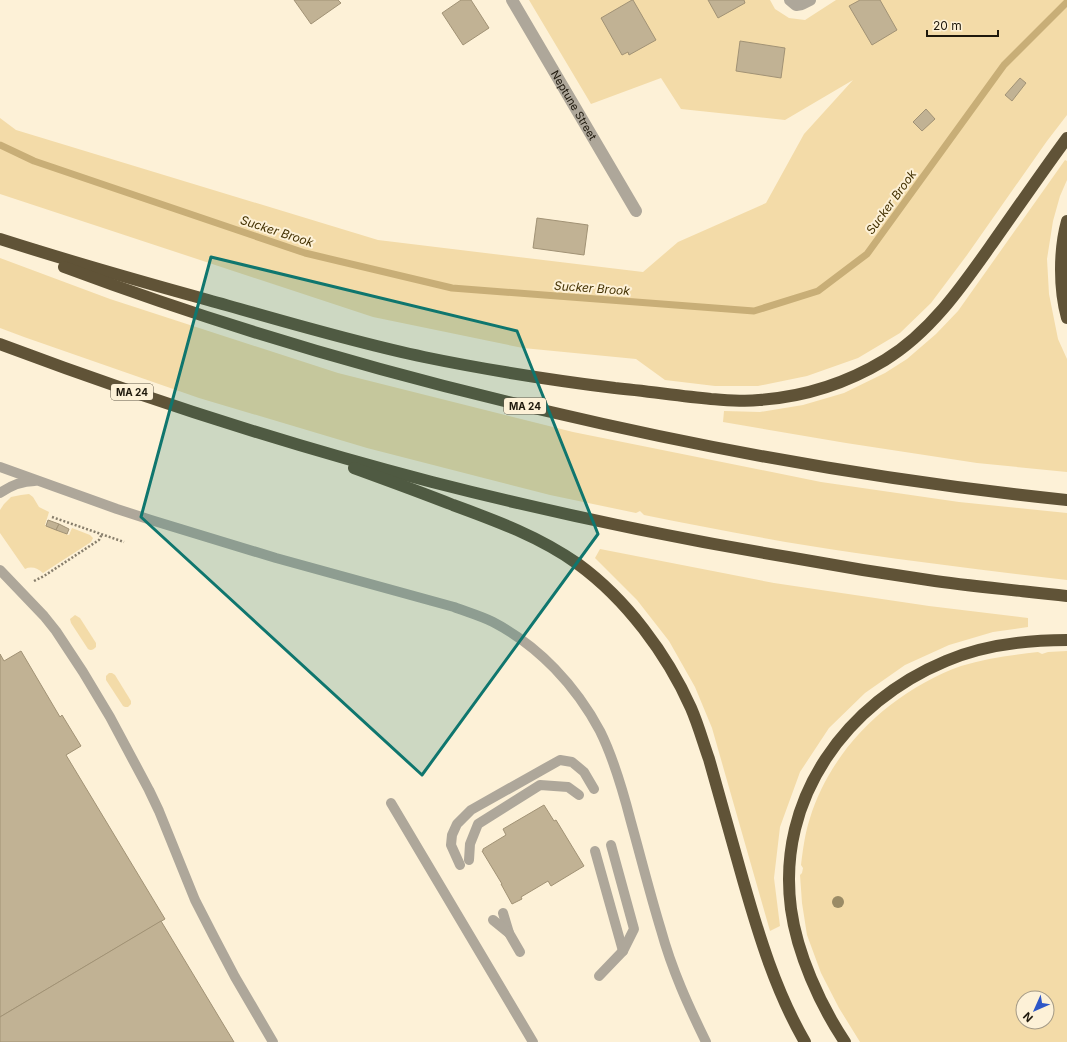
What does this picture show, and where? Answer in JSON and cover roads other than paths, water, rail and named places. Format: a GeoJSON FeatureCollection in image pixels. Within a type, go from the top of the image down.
{"type":"FeatureCollection","features":[{"type":"Feature","properties":{"kind":"highway"},"geometry":{"type":"LineString","coordinates":[[0,239],[56,257],[302,327],[424,357],[491,370],[594,385],[699,398],[756,401],[784,398],[835,384],[859,374],[885,360],[907,345],[929,324],[960,289],[1067,138]]}},
{"type":"Feature","properties":{"kind":"highway"},"geometry":{"type":"LineString","coordinates":[[1067,221],[1062,252],[1062,284],[1067,318]]}},
{"type":"Feature","properties":{"kind":"highway","name":"MA 24"},"geometry":{"type":"LineString","coordinates":[[0,243],[94,278],[256,333],[340,358],[507,402],[653,435],[760,456],[931,484],[1067,500]]}},
{"type":"Feature","properties":{"kind":"highway","name":"MA 24"},"geometry":{"type":"LineString","coordinates":[[0,344],[154,399],[265,434],[347,459],[513,502],[682,538],[850,568],[928,580],[1067,596]]}},
{"type":"Feature","properties":{"kind":"highway"},"geometry":{"type":"LineString","coordinates":[[265,434],[513,528],[557,551],[578,565],[598,580],[621,602],[651,639],[666,661],[680,684],[691,708],[707,752],[757,929],[768,962],[797,1028],[806,1042]]}},
{"type":"Feature","properties":{"kind":"highway"},"geometry":{"type":"LineString","coordinates":[[845,1042],[813,982],[801,951],[794,929],[789,888],[792,848],[796,827],[810,787],[820,768],[842,735],[867,710],[904,682],[925,670],[968,653],[991,647],[1036,641],[1067,640]]}},
{"type":"Feature","properties":{"kind":"street","name":"Neptune Street"},"geometry":{"type":"LineString","coordinates":[[512,0],[636,211]]}},
{"type":"Feature","properties":{"kind":"street"},"geometry":{"type":"LineString","coordinates":[[793,3],[802,4],[810,0]]}},
{"type":"Feature","properties":{"kind":"lane"},"geometry":{"type":"LineString","coordinates":[[0,467],[117,509],[180,529],[290,562],[454,607],[493,622],[526,643],[562,675],[589,712],[600,731],[609,752],[625,800],[669,956],[686,1003],[706,1042]]}},
{"type":"Feature","properties":{"kind":"lane"},"geometry":{"type":"LineString","coordinates":[[0,494],[9,488],[26,482],[33,480],[40,481]]}},
{"type":"Feature","properties":{"kind":"lane"},"geometry":{"type":"LineString","coordinates":[[0,570],[56,631],[83,672],[114,724],[153,797],[195,900],[235,977],[272,1042]]}},
{"type":"Feature","properties":{"kind":"lane"},"geometry":{"type":"LineString","coordinates":[[579,795],[568,787],[540,785],[478,824],[470,844],[465,863],[451,845],[452,835],[457,824],[471,810],[560,760],[572,762],[584,772],[594,789]]}},
{"type":"Feature","properties":{"kind":"lane"},"geometry":{"type":"LineString","coordinates":[[391,803],[533,1042]]}},
{"type":"Feature","properties":{"kind":"lane"},"geometry":{"type":"LineString","coordinates":[[599,976],[623,951],[634,929],[611,845]]}},
{"type":"Feature","properties":{"kind":"lane"},"geometry":{"type":"LineString","coordinates":[[595,851],[623,951]]}},
{"type":"Feature","properties":{"kind":"lane"},"geometry":{"type":"LineString","coordinates":[[503,913],[509,933],[520,952]]}},
{"type":"Feature","properties":{"kind":"lane"},"geometry":{"type":"LineString","coordinates":[[493,920],[509,933]]}},
{"type":"Feature","properties":{"kind":"waterway","name":"Sucker Brook"},"geometry":{"type":"LineString","coordinates":[[0,145],[34,161],[305,253],[452,288],[754,311],[818,291],[867,254],[1004,65],[1067,2]]}}]}
